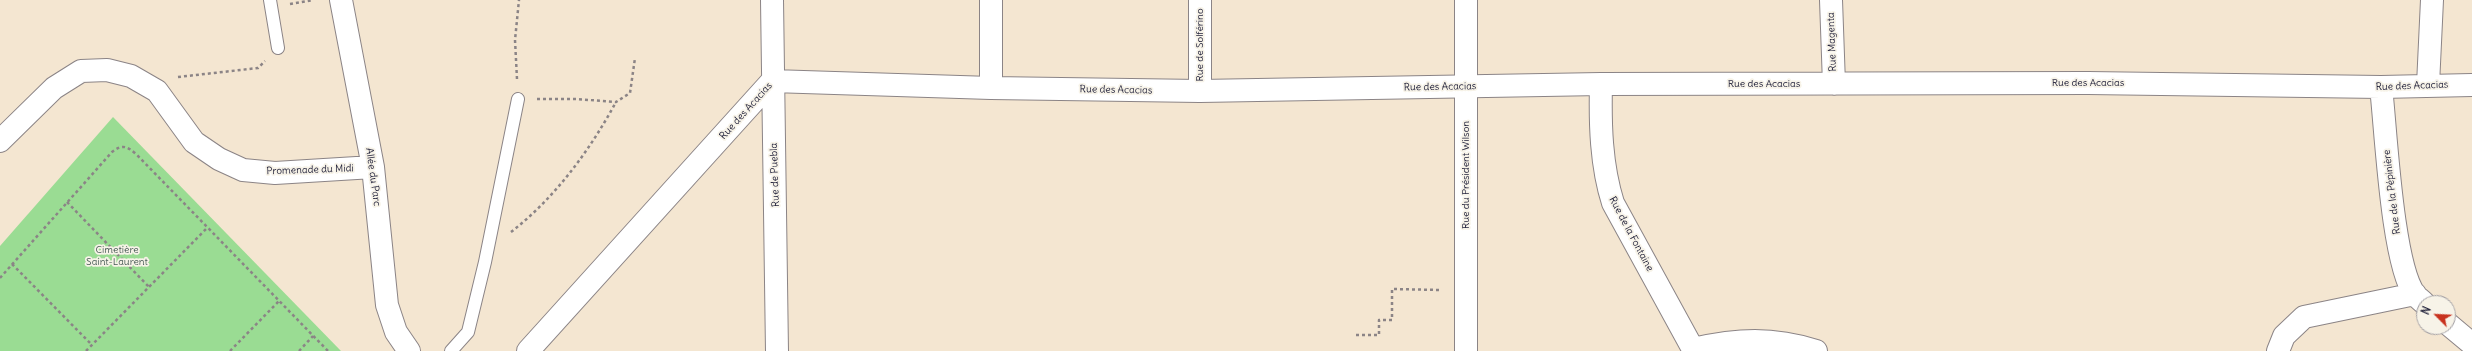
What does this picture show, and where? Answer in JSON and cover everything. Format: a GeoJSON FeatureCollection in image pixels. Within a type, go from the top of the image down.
{"type":"FeatureCollection","features":[{"type":"Feature","properties":{"kind":"street","name":"Allée du Parc"},"geometry":{"type":"LineString","coordinates":[[341,0],[373,166],[387,305],[396,332],[409,351]]}},
{"type":"Feature","properties":{"kind":"street","name":"Rue de Puebla"},"geometry":{"type":"LineString","coordinates":[[772,0],[772,81],[777,202],[777,351]]}},
{"type":"Feature","properties":{"kind":"street"},"geometry":{"type":"LineString","coordinates":[[991,0],[991,88]]}},
{"type":"Feature","properties":{"kind":"street","name":"Rue de Solférino"},"geometry":{"type":"LineString","coordinates":[[1200,0],[1200,91]]}},
{"type":"Feature","properties":{"kind":"street","name":"Rue du Président Wilson"},"geometry":{"type":"LineString","coordinates":[[1466,0],[1466,351]]}},
{"type":"Feature","properties":{"kind":"street","name":"Rue Magenta"},"geometry":{"type":"LineString","coordinates":[[1831,0],[1834,84]]}},
{"type":"Feature","properties":{"kind":"street"},"geometry":{"type":"LineString","coordinates":[[2428,85],[2432,0]]}},
{"type":"Feature","properties":{"kind":"street","name":"Promenade du Midi"},"geometry":{"type":"LineString","coordinates":[[0,141],[54,88],[80,71],[106,70],[131,76],[157,91],[194,142],[219,159],[243,170],[275,173],[373,166]]}},
{"type":"Feature","properties":{"kind":"street","name":"Rue des Acacias"},"geometry":{"type":"LineString","coordinates":[[528,351],[772,81],[991,88],[1200,91],[1601,84],[2088,83],[2381,88],[2428,85],[2472,85]]}},
{"type":"Feature","properties":{"kind":"street","name":"Rue de la Fontaine"},"geometry":{"type":"LineString","coordinates":[[1601,84],[1600,127],[1606,182],[1613,203],[1694,350]]}},
{"type":"Feature","properties":{"kind":"street","name":"Rue de la Pépinière"},"geometry":{"type":"LineString","coordinates":[[2381,88],[2398,243],[2405,273],[2418,295]]}},
{"type":"Feature","properties":{"kind":"street","name":"Rue de la Pépinière"},"geometry":{"type":"LineString","coordinates":[[2278,351],[2284,336],[2304,317],[2416,300]]}},
{"type":"Feature","properties":{"kind":"street"},"geometry":{"type":"LineString","coordinates":[[2456,331],[2472,344]]}},
{"type":"Feature","properties":{"kind":"street"},"geometry":{"type":"LineString","coordinates":[[1694,350],[1724,342],[1765,340],[1816,351]]}},
{"type":"Feature","properties":{"kind":"lane"},"geometry":{"type":"LineString","coordinates":[[270,0],[278,48]]}},
{"type":"Feature","properties":{"kind":"lane"},"geometry":{"type":"LineString","coordinates":[[451,351],[468,332],[487,251],[518,99]]}},
{"type":"Feature","properties":{"kind":"path"},"geometry":{"type":"LineString","coordinates":[[519,0],[515,40],[518,99],[576,99],[616,102]]}},
{"type":"Feature","properties":{"kind":"path"},"geometry":{"type":"LineString","coordinates":[[157,91],[173,78],[258,68],[278,48]]}},
{"type":"Feature","properties":{"kind":"path"},"geometry":{"type":"LineString","coordinates":[[487,251],[536,213],[597,138],[616,102],[630,92],[635,58]]}},
{"type":"Feature","properties":{"kind":"path"},"geometry":{"type":"LineString","coordinates":[[0,278],[112,152],[119,146],[124,146],[136,154],[328,351]]}},
{"type":"Feature","properties":{"kind":"path"},"geometry":{"type":"LineString","coordinates":[[67,202],[149,287]]}},
{"type":"Feature","properties":{"kind":"path"},"geometry":{"type":"LineString","coordinates":[[86,351],[208,227]]}},
{"type":"Feature","properties":{"kind":"path"},"geometry":{"type":"LineString","coordinates":[[12,264],[92,345]]}},
{"type":"Feature","properties":{"kind":"path"},"geometry":{"type":"LineString","coordinates":[[1356,335],[1379,335],[1379,320],[1392,320],[1392,289],[1466,290]]}},
{"type":"Feature","properties":{"kind":"path"},"geometry":{"type":"LineString","coordinates":[[230,351],[279,300]]}},
{"type":"Feature","properties":{"kind":"path"},"geometry":{"type":"LineString","coordinates":[[299,351],[313,336]]}},
{"type":"Feature","properties":{"kind":"green space","name":"Cimetière Saint-Laurent"},"geometry":{"type":"Polygon","coordinates":[[[113,117],[341,351],[0,351],[0,246],[113,117]]]}}]}
